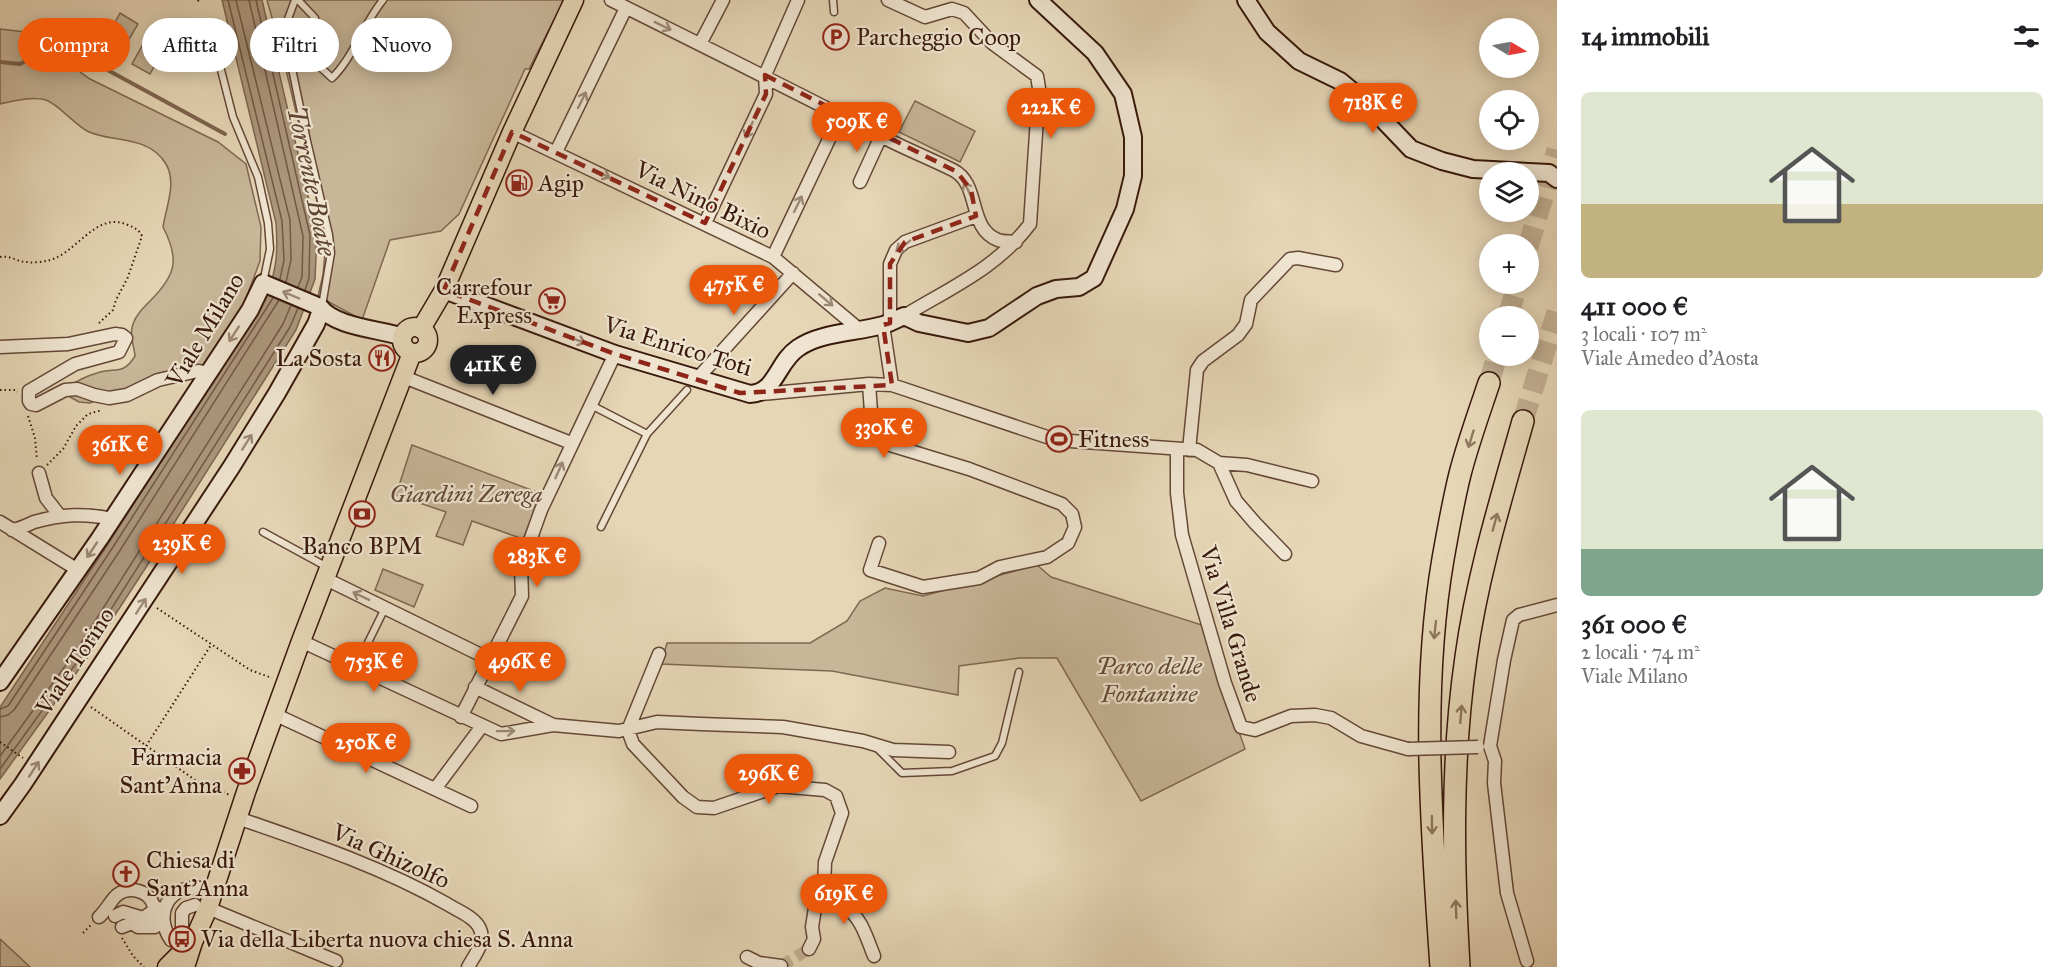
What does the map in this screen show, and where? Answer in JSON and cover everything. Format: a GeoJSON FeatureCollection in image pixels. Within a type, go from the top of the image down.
{"type":"FeatureCollection","features":[{"type":"Feature","properties":{"kind":"highway"},"geometry":{"type":"LineString","coordinates":[[1440,967],[1432,833],[1432,654],[1443,561],[1458,485],[1489,383]]}},
{"type":"Feature","properties":{"kind":"highway"},"geometry":{"type":"LineString","coordinates":[[1459,967],[1455,908],[1454,790],[1466,657],[1481,574],[1523,421]]}},
{"type":"Feature","properties":{"kind":"main road"},"geometry":{"type":"LineString","coordinates":[[421,329],[444,290],[512,132],[574,0]]}},
{"type":"Feature","properties":{"kind":"main road"},"geometry":{"type":"LineString","coordinates":[[410,328],[421,329],[428,339],[426,347],[420,352],[412,353],[405,349],[402,337],[410,328]]}},
{"type":"Feature","properties":{"kind":"main road"},"geometry":{"type":"LineString","coordinates":[[167,967],[188,935],[238,818],[301,641],[412,353]]}},
{"type":"Feature","properties":{"kind":"main road"},"geometry":{"type":"LineString","coordinates":[[184,967],[188,935]]}},
{"type":"Feature","properties":{"kind":"street"},"geometry":{"type":"LineString","coordinates":[[611,0],[957,172],[970,190],[976,216],[983,229],[997,240],[1016,242]]}},
{"type":"Feature","properties":{"kind":"street"},"geometry":{"type":"LineString","coordinates":[[700,44],[723,0]]}},
{"type":"Feature","properties":{"kind":"street"},"geometry":{"type":"LineString","coordinates":[[705,223],[766,94],[765,75],[798,0]]}},
{"type":"Feature","properties":{"kind":"street"},"geometry":{"type":"LineString","coordinates":[[761,394],[769,388],[778,371],[794,350],[809,341],[892,321],[992,263],[1016,242],[1030,224],[1039,88],[1037,76],[992,43],[964,13],[952,9],[925,17],[888,0]]}},
{"type":"Feature","properties":{"kind":"street"},"geometry":{"type":"LineString","coordinates":[[892,321],[919,323],[968,333],[989,328],[1037,296],[1056,289],[1079,287],[1094,278],[1125,209],[1133,176],[1133,137],[1123,94],[1095,52],[1038,0]]}},
{"type":"Feature","properties":{"kind":"street"},"geometry":{"type":"LineString","coordinates":[[1246,0],[1267,32],[1299,61],[1340,81],[1369,105],[1411,149],[1442,161],[1473,169],[1549,174],[1557,179]]}},
{"type":"Feature","properties":{"kind":"street"},"geometry":{"type":"LineString","coordinates":[[556,152],[626,8]]}},
{"type":"Feature","properties":{"kind":"street"},"geometry":{"type":"LineString","coordinates":[[773,257],[841,114]]}},
{"type":"Feature","properties":{"kind":"street","name":"Via Nino Bixio"},"geometry":{"type":"LineString","coordinates":[[512,132],[773,257],[860,330]]}},
{"type":"Feature","properties":{"kind":"street"},"geometry":{"type":"LineString","coordinates":[[860,182],[881,136]]}},
{"type":"Feature","properties":{"kind":"street"},"geometry":{"type":"LineString","coordinates":[[892,385],[890,264],[896,250],[905,242],[976,216]]}},
{"type":"Feature","properties":{"kind":"street"},"geometry":{"type":"LineString","coordinates":[[1183,450],[1197,370],[1203,361],[1238,335],[1246,324],[1251,300],[1290,259],[1298,258],[1336,265]]}},
{"type":"Feature","properties":{"kind":"street"},"geometry":{"type":"LineString","coordinates":[[692,384],[793,273]]}},
{"type":"Feature","properties":{"kind":"street"},"geometry":{"type":"LineString","coordinates":[[263,283],[320,308],[333,317],[359,327],[402,337]]}},
{"type":"Feature","properties":{"kind":"street","name":"Viale Milano"},"geometry":{"type":"LineString","coordinates":[[0,682],[113,519],[250,310],[263,283]]}},
{"type":"Feature","properties":{"kind":"street","name":"Via Enrico Toti"},"geometry":{"type":"LineString","coordinates":[[444,290],[692,384],[740,393],[761,394],[869,384],[892,385],[1056,440],[1197,450],[1219,463],[1247,465],[1312,481]]}},
{"type":"Feature","properties":{"kind":"street","name":"Viale Torino"},"geometry":{"type":"LineString","coordinates":[[0,816],[232,466],[316,324],[320,308]]}},
{"type":"Feature","properties":{"kind":"street"},"geometry":{"type":"LineString","coordinates":[[0,347],[68,344],[115,334],[126,338],[119,352],[75,364],[29,391],[28,401],[36,405],[65,390],[77,389],[109,398],[127,395],[174,376],[198,371],[209,373]]}},
{"type":"Feature","properties":{"kind":"street"},"geometry":{"type":"LineString","coordinates":[[461,717],[522,596],[521,566],[541,510],[615,354]]}},
{"type":"Feature","properties":{"kind":"street"},"geometry":{"type":"LineString","coordinates":[[404,377],[572,443]]}},
{"type":"Feature","properties":{"kind":"street"},"geometry":{"type":"LineString","coordinates":[[869,384],[872,426],[887,444],[969,469],[1062,504],[1072,514],[1075,527],[1068,543],[1047,557],[1000,567],[979,578],[923,587],[870,570],[879,543]]}},
{"type":"Feature","properties":{"kind":"street","name":"Via Villa Grande"},"geometry":{"type":"LineString","coordinates":[[1183,450],[1177,493],[1182,535],[1225,683],[1241,728],[1255,730],[1291,716],[1315,715],[1331,718],[1361,736],[1408,749],[1484,747]]}},
{"type":"Feature","properties":{"kind":"street"},"geometry":{"type":"LineString","coordinates":[[1219,463],[1236,501],[1285,554]]}},
{"type":"Feature","properties":{"kind":"street"},"geometry":{"type":"LineString","coordinates":[[39,473],[46,498],[60,516]]}},
{"type":"Feature","properties":{"kind":"street"},"geometry":{"type":"LineString","coordinates":[[4,526],[84,514],[113,519]]}},
{"type":"Feature","properties":{"kind":"street"},"geometry":{"type":"LineString","coordinates":[[4,526],[78,570]]}},
{"type":"Feature","properties":{"kind":"street"},"geometry":{"type":"LineString","coordinates":[[328,574],[385,608],[489,659]]}},
{"type":"Feature","properties":{"kind":"street"},"geometry":{"type":"LineString","coordinates":[[1527,961],[1507,893],[1496,804],[1495,761],[1484,747],[1514,620],[1519,615],[1557,605]]}},
{"type":"Feature","properties":{"kind":"street"},"geometry":{"type":"LineString","coordinates":[[301,641],[501,734],[553,725],[628,730],[657,722],[783,727],[893,750],[949,752]]}},
{"type":"Feature","properties":{"kind":"street"},"geometry":{"type":"LineString","coordinates":[[658,654],[628,730],[633,744],[683,797],[697,807],[714,808],[778,786],[825,790],[836,796],[842,813],[825,862],[824,890],[815,908],[812,927],[814,939],[809,949]]}},
{"type":"Feature","properties":{"kind":"street"},"geometry":{"type":"LineString","coordinates":[[475,687],[553,725]]}},
{"type":"Feature","properties":{"kind":"street"},"geometry":{"type":"LineString","coordinates":[[274,714],[471,806]]}},
{"type":"Feature","properties":{"kind":"street"},"geometry":{"type":"LineString","coordinates":[[435,789],[482,726]]}},
{"type":"Feature","properties":{"kind":"street","name":"Via Ghizolfo"},"geometry":{"type":"LineString","coordinates":[[238,818],[325,848],[416,886],[470,917],[480,928],[482,940],[468,967]]}},
{"type":"Feature","properties":{"kind":"street"},"geometry":{"type":"LineString","coordinates":[[119,922],[132,923],[138,927],[156,927],[154,921],[160,908],[170,898],[177,892],[194,887],[201,888]]}},
{"type":"Feature","properties":{"kind":"street"},"geometry":{"type":"LineString","coordinates":[[99,917],[116,896],[126,891],[137,890],[147,894],[160,908],[163,925],[171,940]]}},
{"type":"Feature","properties":{"kind":"street"},"geometry":{"type":"LineString","coordinates":[[824,890],[835,902],[845,906],[855,915],[874,956]]}},
{"type":"Feature","properties":{"kind":"street"},"geometry":{"type":"LineString","coordinates":[[201,907],[331,962]]}},
{"type":"Feature","properties":{"kind":"street"},"geometry":{"type":"LineString","coordinates":[[747,957],[759,963],[781,966]]}},
{"type":"Feature","properties":{"kind":"lane"},"geometry":{"type":"LineString","coordinates":[[296,0],[315,18],[316,45],[320,66],[332,78],[340,69],[370,16],[383,0]]}},
{"type":"Feature","properties":{"kind":"lane","name":"Viale Torino"},"geometry":{"type":"LineString","coordinates":[[296,0],[284,30],[332,254],[327,285],[320,308]]}},
{"type":"Feature","properties":{"kind":"lane"},"geometry":{"type":"LineString","coordinates":[[833,0],[834,12]]}},
{"type":"Feature","properties":{"kind":"lane","name":"Viale Milano"},"geometry":{"type":"LineString","coordinates":[[222,72],[233,117],[258,177],[268,223],[270,249],[263,283]]}},
{"type":"Feature","properties":{"kind":"lane"},"geometry":{"type":"LineString","coordinates":[[600,527],[647,434],[692,384]]}},
{"type":"Feature","properties":{"kind":"lane"},"geometry":{"type":"LineString","coordinates":[[591,404],[647,434]]}},
{"type":"Feature","properties":{"kind":"lane"},"geometry":{"type":"LineString","coordinates":[[263,532],[328,574]]}},
{"type":"Feature","properties":{"kind":"lane"},"geometry":{"type":"LineString","coordinates":[[356,667],[385,608]]}},
{"type":"Feature","properties":{"kind":"lane"},"geometry":{"type":"LineString","coordinates":[[873,744],[902,773],[952,771],[995,756],[1002,743],[1019,672]]}},
{"type":"Feature","properties":{"kind":"path"},"geometry":{"type":"LineString","coordinates":[[0,257],[6,256],[26,262],[49,261],[67,251],[101,224],[121,222],[139,230],[142,236],[128,277],[113,310],[97,325]]}},
{"type":"Feature","properties":{"kind":"path"},"geometry":{"type":"LineString","coordinates":[[0,390],[16,390],[20,397]]}},
{"type":"Feature","properties":{"kind":"path"},"geometry":{"type":"LineString","coordinates":[[39,473],[63,449],[76,426],[88,414],[104,409]]}},
{"type":"Feature","properties":{"kind":"path"},"geometry":{"type":"LineString","coordinates":[[27,415],[34,438],[39,473]]}},
{"type":"Feature","properties":{"kind":"path"},"geometry":{"type":"LineString","coordinates":[[145,600],[250,670],[286,683]]}},
{"type":"Feature","properties":{"kind":"path"},"geometry":{"type":"LineString","coordinates":[[146,746],[212,644]]}},
{"type":"Feature","properties":{"kind":"path"},"geometry":{"type":"LineString","coordinates":[[79,699],[198,782],[244,800]]}},
{"type":"Feature","properties":{"kind":"path"},"geometry":{"type":"LineString","coordinates":[[0,742],[26,760]]}},
{"type":"Feature","properties":{"kind":"path"},"geometry":{"type":"LineString","coordinates":[[133,956],[144,967]]}},
{"type":"Feature","properties":{"kind":"highlighted area"},"geometry":{"type":"Polygon","coordinates":[[[765,75],[957,172],[971,190],[976,216],[905,242],[890,264],[890,323],[883,325],[892,385],[740,393],[615,354],[444,290],[512,132],[705,223],[766,94],[765,75]]]}},
{"type":"Feature","properties":{"kind":"green space"},"geometry":{"type":"Polygon","coordinates":[[[267,0],[564,0],[529,69],[525,69],[459,214],[441,231],[390,240],[362,320],[318,296],[323,275],[326,240],[287,72],[339,72],[339,18],[272,18],[267,0]]]}},
{"type":"Feature","properties":{"kind":"green space"},"geometry":{"type":"Polygon","coordinates":[[[120,13],[128,18],[117,18],[120,13]]]}},
{"type":"Feature","properties":{"kind":"green space"},"geometry":{"type":"Polygon","coordinates":[[[130,19],[138,24],[130,38],[130,19]]]}},
{"type":"Feature","properties":{"kind":"green space"},"geometry":{"type":"Polygon","coordinates":[[[0,29],[18,31],[18,72],[80,72],[90,79],[218,142],[246,164],[261,227],[260,261],[244,304],[208,361],[199,368],[134,386],[90,403],[79,402],[70,397],[70,386],[76,382],[103,371],[122,369],[135,356],[131,332],[134,321],[159,292],[173,267],[172,249],[163,227],[171,179],[166,164],[149,148],[87,131],[46,100],[17,100],[0,104],[0,29]]]}},
{"type":"Feature","properties":{"kind":"green space"},"geometry":{"type":"Polygon","coordinates":[[[142,46],[142,70],[132,64],[142,46]]]}},
{"type":"Feature","properties":{"kind":"green space"},"geometry":{"type":"Polygon","coordinates":[[[915,101],[975,131],[960,162],[899,132],[915,101]]]}},
{"type":"Feature","properties":{"kind":"green space","name":"Giardini Zerega"},"geometry":{"type":"Polygon","coordinates":[[[412,445],[542,494],[523,539],[472,521],[463,545],[436,536],[446,512],[396,495],[412,445]]]}},
{"type":"Feature","properties":{"kind":"green space","name":"Parco delle Fontanine"},"geometry":{"type":"Polygon","coordinates":[[[1037,565],[1051,577],[1202,625],[1245,749],[1141,801],[1057,658],[1019,658],[959,666],[958,695],[832,671],[661,664],[667,643],[810,643],[847,621],[860,601],[885,588],[923,596],[1037,565]]]}},
{"type":"Feature","properties":{"kind":"green space"},"geometry":{"type":"Polygon","coordinates":[[[383,569],[423,585],[414,607],[375,590],[383,569]]]}},
{"type":"Feature","properties":{"kind":"green space"},"geometry":{"type":"Polygon","coordinates":[[[0,939],[30,967],[0,967],[0,939]]]}},
{"type":"Feature","properties":{"kind":"water"},"geometry":{"type":"Polygon","coordinates":[[[222,0],[262,0],[266,18],[250,18],[250,72],[279,72],[317,234],[315,279],[296,330],[87,658],[0,779],[0,707],[108,544],[266,297],[275,269],[276,223],[238,66],[238,18],[226,18],[222,0]]]}},
{"type":"Feature","properties":{"kind":"waterway"},"geometry":{"type":"LineString","coordinates":[[0,62],[20,64],[47,50],[69,49],[225,134]]}},
{"type":"Feature","properties":{"kind":"tunnel"},"geometry":{"type":"LineString","coordinates":[[1532,234],[1557,150]]}},
{"type":"Feature","properties":{"kind":"tunnel"},"geometry":{"type":"LineString","coordinates":[[1511,306],[1515,294]]}},
{"type":"Feature","properties":{"kind":"tunnel"},"geometry":{"type":"LineString","coordinates":[[1523,421],[1557,312]]}},
{"type":"Feature","properties":{"kind":"tunnel"},"geometry":{"type":"LineString","coordinates":[[1489,383],[1494,366]]}},
{"type":"Feature","properties":{"kind":"tunnel"},"geometry":{"type":"LineString","coordinates":[[781,966],[809,949]]}},
{"type":"Feature","properties":{"kind":"place","name":"Parcheggio Coop"},"geometry":{"type":"Point","coordinates":[836,37]}},
{"type":"Feature","properties":{"kind":"place","name":"Agip"},"geometry":{"type":"Point","coordinates":[519,183]}},
{"type":"Feature","properties":{"kind":"place","name":"Carrefour Express"},"geometry":{"type":"Point","coordinates":[552,301]}},
{"type":"Feature","properties":{"kind":"place","name":"La Sosta"},"geometry":{"type":"Point","coordinates":[382,358]}},
{"type":"Feature","properties":{"kind":"place","name":"Fitness"},"geometry":{"type":"Point","coordinates":[1059,439]}},
{"type":"Feature","properties":{"kind":"place","name":"Banco BPM"},"geometry":{"type":"Point","coordinates":[362,514]}},
{"type":"Feature","properties":{"kind":"place","name":"Farmacia Sant'Anna"},"geometry":{"type":"Point","coordinates":[242,771]}},
{"type":"Feature","properties":{"kind":"place","name":"Chiesa di Sant'Anna"},"geometry":{"type":"Point","coordinates":[126,874]}},
{"type":"Feature","properties":{"kind":"place","name":"Via della Liberta nuova chiesa S. Anna"},"geometry":{"type":"Point","coordinates":[182,939]}},
{"type":"Feature","properties":{"kind":"water label","name":"Torrente Boate"},"geometry":{"type":"Point","coordinates":[312,181]}}]}
